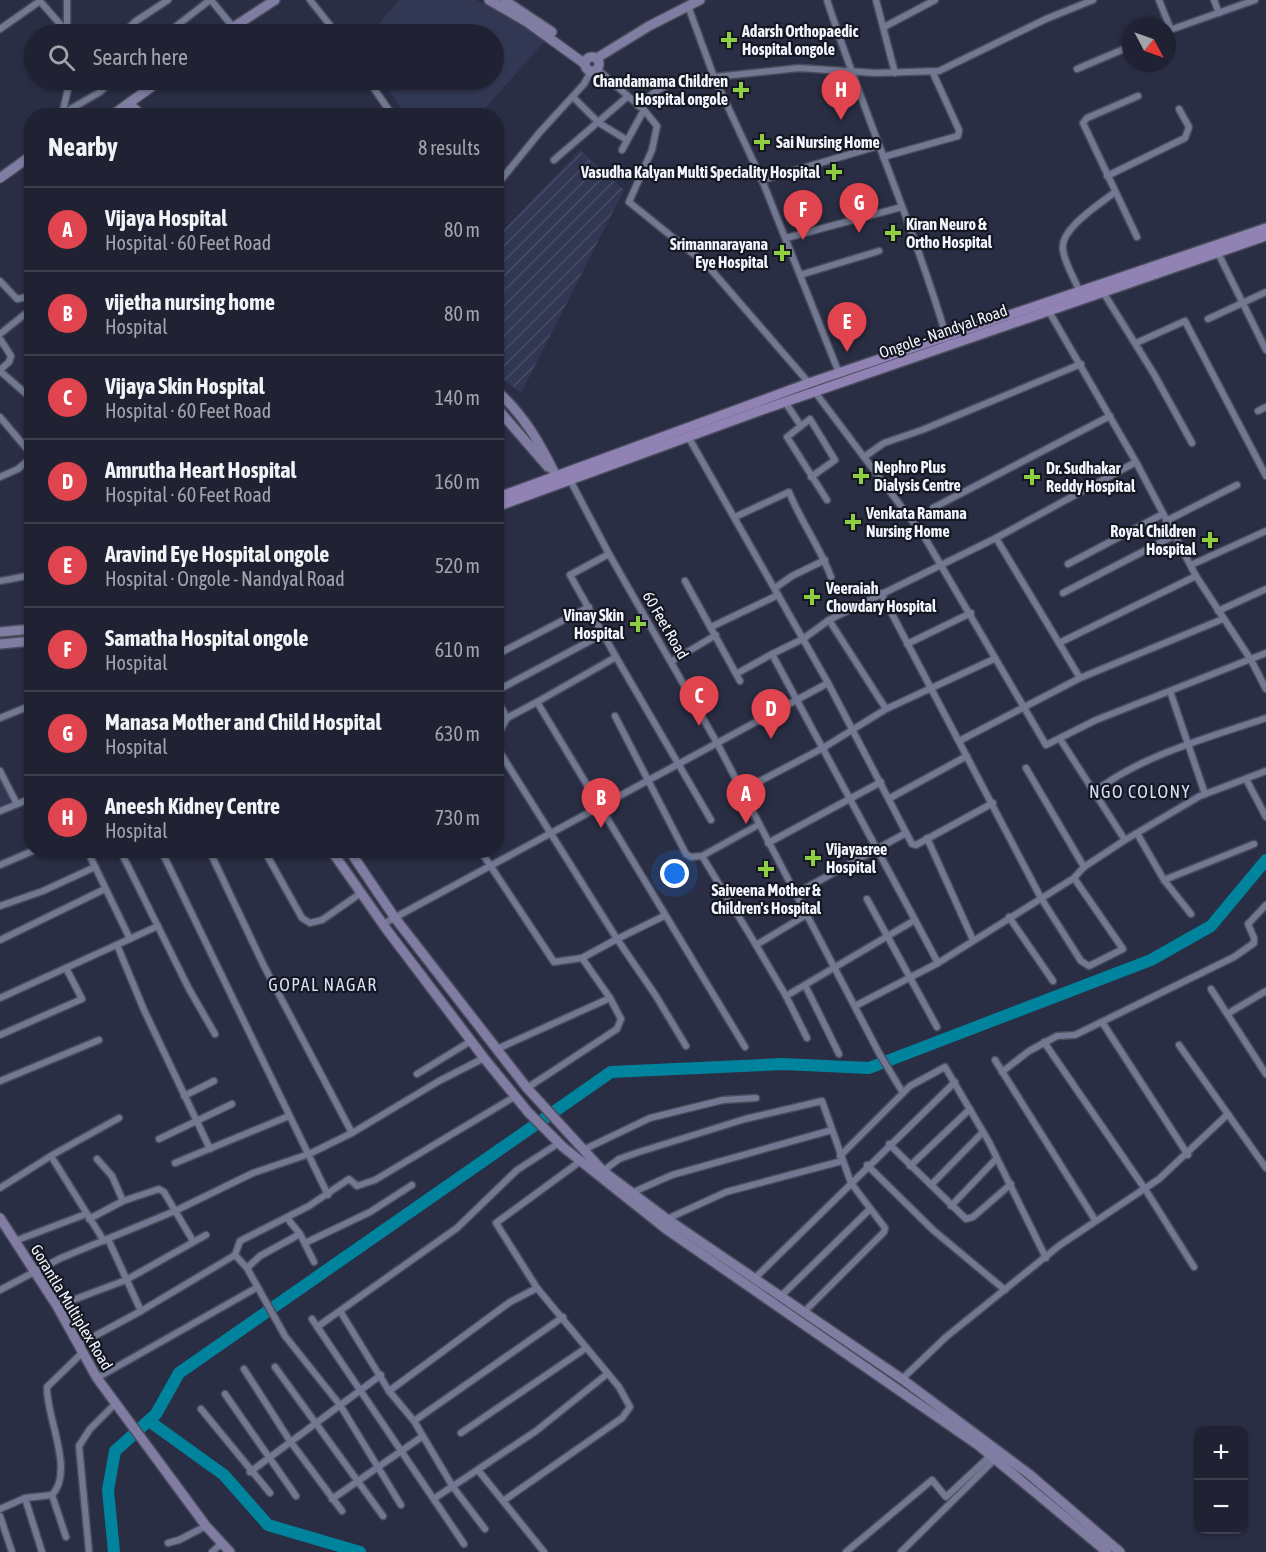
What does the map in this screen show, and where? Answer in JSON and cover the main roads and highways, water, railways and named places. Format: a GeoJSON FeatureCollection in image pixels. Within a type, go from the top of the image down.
{"type":"FeatureCollection","features":[{"type":"Feature","properties":{"kind":"main road"},"geometry":{"type":"LineString","coordinates":[[238,24],[274,0]]}},
{"type":"Feature","properties":{"kind":"main road"},"geometry":{"type":"LineString","coordinates":[[489,0],[592,64]]}},
{"type":"Feature","properties":{"kind":"main road"},"geometry":{"type":"LineString","coordinates":[[504,0],[592,64]]}},
{"type":"Feature","properties":{"kind":"main road"},"geometry":{"type":"LineString","coordinates":[[592,64],[700,0]]}},
{"type":"Feature","properties":{"kind":"main road"},"geometry":{"type":"LineString","coordinates":[[123,108],[148,90]]}},
{"type":"Feature","properties":{"kind":"main road"},"geometry":{"type":"LineString","coordinates":[[129,104],[134,108]]}},
{"type":"Feature","properties":{"kind":"main road"},"geometry":{"type":"LineString","coordinates":[[0,178],[24,161]]}},
{"type":"Feature","properties":{"kind":"main road","name":"Ongole - Nandyal Road"},"geometry":{"type":"LineString","coordinates":[[568,476],[689,438],[809,383],[1046,307],[1103,292],[1266,228]]}},
{"type":"Feature","properties":{"kind":"main road","name":"Ongole - Nandyal Road"},"geometry":{"type":"LineString","coordinates":[[1046,307],[1079,290],[1266,236]]}},
{"type":"Feature","properties":{"kind":"main road","name":"Ongole - Nandyal Road"},"geometry":{"type":"LineString","coordinates":[[504,496],[557,480],[757,407],[785,402],[815,392],[947,340]]}},
{"type":"Feature","properties":{"kind":"main road"},"geometry":{"type":"LineString","coordinates":[[504,398],[520,413],[538,440],[557,480]]}},
{"type":"Feature","properties":{"kind":"main road"},"geometry":{"type":"LineString","coordinates":[[504,417],[557,480]]}},
{"type":"Feature","properties":{"kind":"main road","name":"Ongole - Nandyal Road"},"geometry":{"type":"LineString","coordinates":[[504,503],[557,480]]}},
{"type":"Feature","properties":{"kind":"main road"},"geometry":{"type":"LineString","coordinates":[[0,632],[24,630]]}},
{"type":"Feature","properties":{"kind":"main road"},"geometry":{"type":"LineString","coordinates":[[0,644],[24,642]]}},
{"type":"Feature","properties":{"kind":"main road"},"geometry":{"type":"LineString","coordinates":[[337,858],[484,1058],[533,1118],[561,1145],[584,1156],[667,1219],[902,1379],[1029,1474],[1120,1552]]}},
{"type":"Feature","properties":{"kind":"main road"},"geometry":{"type":"LineString","coordinates":[[355,858],[396,918],[496,1049],[541,1105],[573,1139],[584,1156],[666,1229],[823,1340],[944,1420],[993,1457],[1107,1552]]}},
{"type":"Feature","properties":{"kind":"main road","name":"Gorantla Multiplex Road"},"geometry":{"type":"LineString","coordinates":[[0,1218],[57,1306],[98,1378],[206,1526],[230,1552]]}},
{"type":"Feature","properties":{"kind":"waterway"},"geometry":{"type":"LineString","coordinates":[[114,1552],[108,1490],[115,1451],[156,1414],[179,1373],[611,1072],[783,1064],[869,1068],[1151,960],[1211,926],[1266,860]]}},
{"type":"Feature","properties":{"kind":"waterway"},"geometry":{"type":"LineString","coordinates":[[149,1421],[224,1475],[268,1525],[360,1552]]}},
{"type":"Feature","properties":{"kind":"place","name":"Adarsh Orthopaedic Hospital ongole"},"geometry":{"type":"Point","coordinates":[729,40]}},
{"type":"Feature","properties":{"kind":"place","name":"Chandamama Children Hospital ongole"},"geometry":{"type":"Point","coordinates":[741,90]}},
{"type":"Feature","properties":{"kind":"place","name":"Aneesh Kidney Centre"},"geometry":{"type":"Point","coordinates":[841,120]}},
{"type":"Feature","properties":{"kind":"place","name":"Sai Nursing Home"},"geometry":{"type":"Point","coordinates":[762,142]}},
{"type":"Feature","properties":{"kind":"place","name":"Vasudha Kalyan Multi Speciality Hospital"},"geometry":{"type":"Point","coordinates":[834,172]}},
{"type":"Feature","properties":{"kind":"place","name":"Manasa Mother and Child Hospital"},"geometry":{"type":"Point","coordinates":[859,233]}},
{"type":"Feature","properties":{"kind":"place","name":"Kiran Neuro & Ortho Hospital"},"geometry":{"type":"Point","coordinates":[893,233]}},
{"type":"Feature","properties":{"kind":"place","name":"Samatha Hospital ongole"},"geometry":{"type":"Point","coordinates":[803,240]}},
{"type":"Feature","properties":{"kind":"place","name":"Srimannarayana Eye Hospital"},"geometry":{"type":"Point","coordinates":[782,253]}},
{"type":"Feature","properties":{"kind":"place","name":"Aravind Eye Hospital ongole"},"geometry":{"type":"Point","coordinates":[847,352]}},
{"type":"Feature","properties":{"kind":"place","name":"Nephro Plus Dialysis Centre"},"geometry":{"type":"Point","coordinates":[861,476]}},
{"type":"Feature","properties":{"kind":"place","name":"Dr. Sudhakar Reddy Hospital"},"geometry":{"type":"Point","coordinates":[1032,477]}},
{"type":"Feature","properties":{"kind":"place","name":"Venkata Ramana Nursing Home"},"geometry":{"type":"Point","coordinates":[853,522]}},
{"type":"Feature","properties":{"kind":"place","name":"Royal Children Hospital"},"geometry":{"type":"Point","coordinates":[1210,540]}},
{"type":"Feature","properties":{"kind":"place","name":"Veeraiah Chowdary Hospital"},"geometry":{"type":"Point","coordinates":[812,597]}},
{"type":"Feature","properties":{"kind":"place","name":"Vinay Skin Hospital"},"geometry":{"type":"Point","coordinates":[638,624]}},
{"type":"Feature","properties":{"kind":"place","name":"Vijaya Skin Hospital"},"geometry":{"type":"Point","coordinates":[699,726]}},
{"type":"Feature","properties":{"kind":"place","name":"Amrutha Heart Hospital"},"geometry":{"type":"Point","coordinates":[771,739]}},
{"type":"Feature","properties":{"kind":"place","name":"Vijaya Hospital"},"geometry":{"type":"Point","coordinates":[746,824]}},
{"type":"Feature","properties":{"kind":"place","name":"vijetha nursing home"},"geometry":{"type":"Point","coordinates":[601,828]}},
{"type":"Feature","properties":{"kind":"place","name":"Vijayasree Hospital"},"geometry":{"type":"Point","coordinates":[813,858]}},
{"type":"Feature","properties":{"kind":"place","name":"Saiveena Mother & Children's Hospital"},"geometry":{"type":"Point","coordinates":[766,869]}},
{"type":"Feature","properties":{"kind":"district","name":"NGO COLONY"},"geometry":{"type":"Point","coordinates":[1140,792]}},
{"type":"Feature","properties":{"kind":"district","name":"GOPAL NAGAR"},"geometry":{"type":"Point","coordinates":[323,985]}}]}
